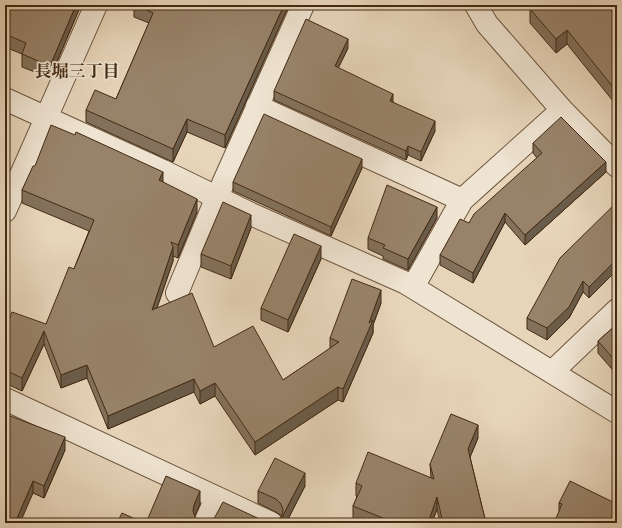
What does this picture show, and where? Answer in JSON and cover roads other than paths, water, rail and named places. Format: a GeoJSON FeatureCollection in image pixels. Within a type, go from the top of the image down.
{"type":"FeatureCollection","features":[{"type":"Feature","properties":{"kind":"street"},"geometry":{"type":"LineString","coordinates":[[5,211],[96,5]]}},
{"type":"Feature","properties":{"kind":"street"},"geometry":{"type":"LineString","coordinates":[[177,293],[217,197],[303,5]]}},
{"type":"Feature","properties":{"kind":"street"},"geometry":{"type":"LineString","coordinates":[[476,5],[487,24],[562,110],[617,166]]}},
{"type":"Feature","properties":{"kind":"street"},"geometry":{"type":"LineString","coordinates":[[5,99],[163,171],[251,214],[413,287],[617,412]]}},
{"type":"Feature","properties":{"kind":"street"},"geometry":{"type":"LineString","coordinates":[[257,106],[462,200]]}},
{"type":"Feature","properties":{"kind":"street"},"geometry":{"type":"LineString","coordinates":[[413,287],[462,200],[562,110]]}},
{"type":"Feature","properties":{"kind":"street"},"geometry":{"type":"LineString","coordinates":[[552,372],[617,310]]}},
{"type":"Feature","properties":{"kind":"street"},"geometry":{"type":"LineString","coordinates":[[5,399],[271,523]]}},
{"type":"Feature","properties":{"kind":"street"},"geometry":{"type":"LineString","coordinates":[[205,523],[216,498]]}},
{"type":"Feature","properties":{"kind":"district","name":"長堀三丁目"},"geometry":{"type":"Point","coordinates":[77,71]}}]}
